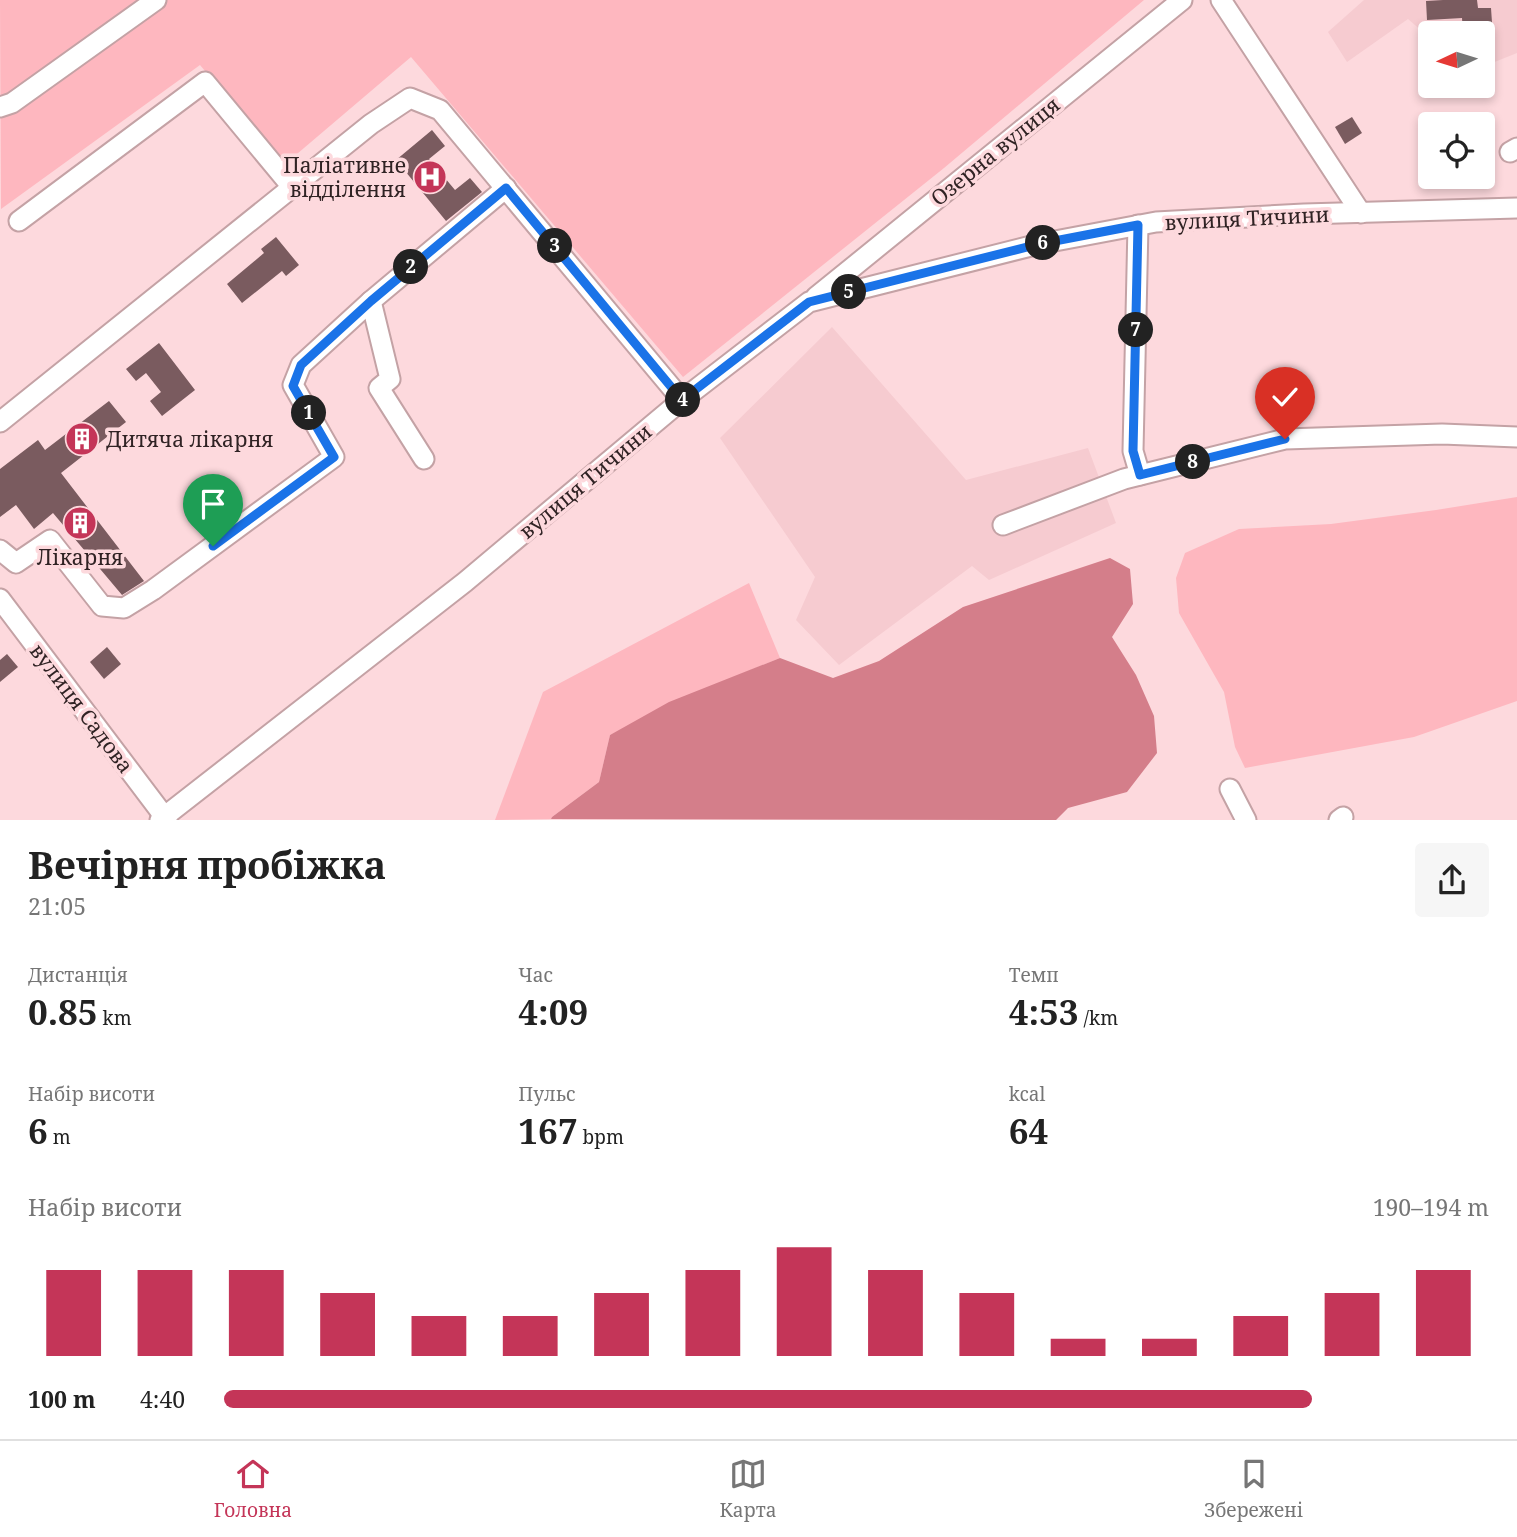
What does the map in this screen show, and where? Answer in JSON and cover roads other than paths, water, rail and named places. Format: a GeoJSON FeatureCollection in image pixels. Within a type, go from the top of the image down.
{"type":"FeatureCollection","features":[{"type":"Feature","properties":{"kind":"street"},"geometry":{"type":"LineString","coordinates":[[0,107],[12,103],[156,0]]}},
{"type":"Feature","properties":{"kind":"street","name":"Озерна вулиця"},"geometry":{"type":"LineString","coordinates":[[809,302],[1182,0]]}},
{"type":"Feature","properties":{"kind":"street"},"geometry":{"type":"LineString","coordinates":[[1221,0],[1361,213]]}},
{"type":"Feature","properties":{"kind":"street"},"geometry":{"type":"LineString","coordinates":[[19,221],[205,82],[292,187]]}},
{"type":"Feature","properties":{"kind":"street"},"geometry":{"type":"LineString","coordinates":[[0,422],[371,124],[410,98],[440,110],[682,400]]}},
{"type":"Feature","properties":{"kind":"street"},"geometry":{"type":"LineString","coordinates":[[0,550],[16,563],[50,540],[102,606],[124,608],[153,590],[334,457],[293,386],[301,365],[371,301],[506,188]]}},
{"type":"Feature","properties":{"kind":"street","name":"вулиця Тичини"},"geometry":{"type":"LineString","coordinates":[[164,819],[465,582],[682,400],[809,302],[1039,244],[1156,222],[1517,208]]}},
{"type":"Feature","properties":{"kind":"street"},"geometry":{"type":"LineString","coordinates":[[1138,225],[1133,451],[1140,475]]}},
{"type":"Feature","properties":{"kind":"street"},"geometry":{"type":"LineString","coordinates":[[371,301],[390,379],[379,388],[424,459]]}},
{"type":"Feature","properties":{"kind":"street"},"geometry":{"type":"LineString","coordinates":[[1003,525],[1124,478],[1285,439],[1442,434],[1517,437]]}},
{"type":"Feature","properties":{"kind":"street","name":"вулиця Садова"},"geometry":{"type":"LineString","coordinates":[[0,599],[164,819]]}},
{"type":"Feature","properties":{"kind":"street"},"geometry":{"type":"LineString","coordinates":[[1230,789],[1246,820]]}},
{"type":"Feature","properties":{"kind":"place","name":"Паліативне відділення"},"geometry":{"type":"Point","coordinates":[430,177]}},
{"type":"Feature","properties":{"kind":"place","name":"Дитяча лікарня"},"geometry":{"type":"Point","coordinates":[82,439]}},
{"type":"Feature","properties":{"kind":"place","name":"Лікарня"},"geometry":{"type":"Point","coordinates":[80,523]}}]}
